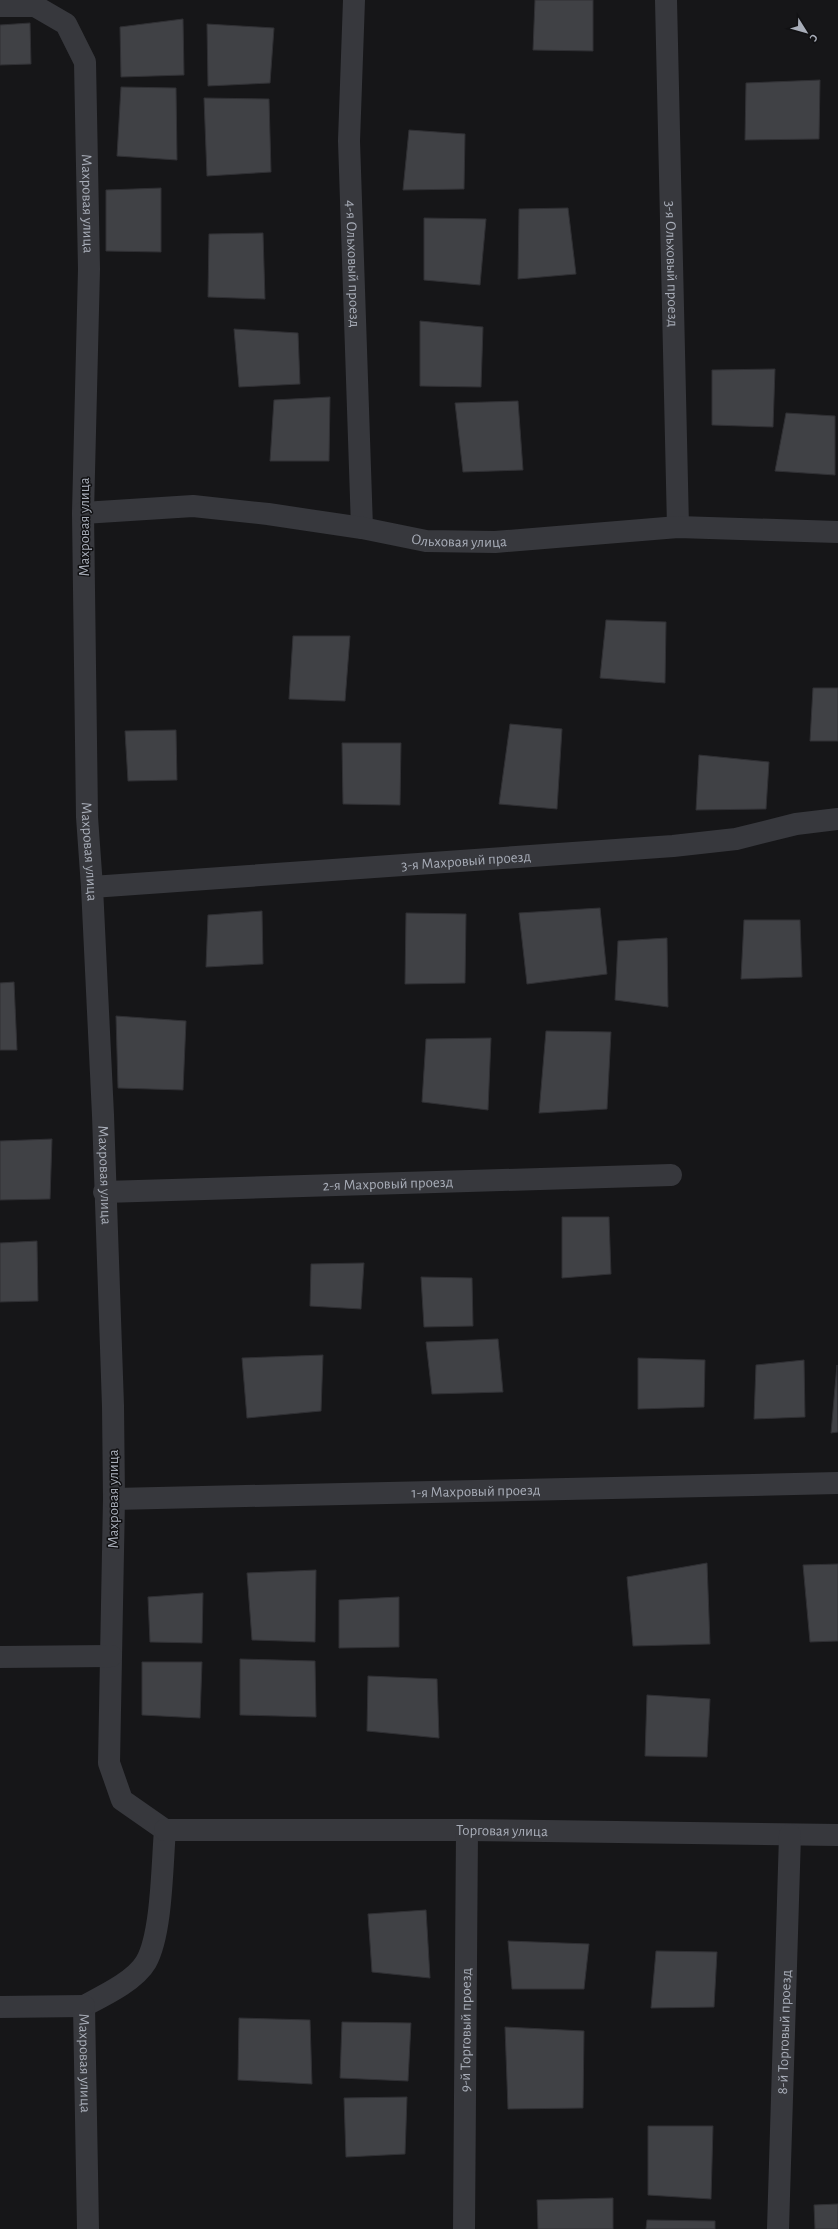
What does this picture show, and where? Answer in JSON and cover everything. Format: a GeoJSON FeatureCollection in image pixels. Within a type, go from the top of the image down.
{"type":"FeatureCollection","features":[{"type":"Feature","properties":{"kind":"street","name":"4-я Ольховый проезд"},"geometry":{"type":"LineString","coordinates":[[354,0],[349,141],[362,528]]}},
{"type":"Feature","properties":{"kind":"street","name":"3-я Ольховый проезд"},"geometry":{"type":"LineString","coordinates":[[666,0],[678,527]]}},
{"type":"Feature","properties":{"kind":"street","name":"Махровая улица"},"geometry":{"type":"LineString","coordinates":[[0,6],[35,6],[66,24],[85,62],[89,269],[83,513],[87,817],[92,887],[112,1388],[114,1499],[109,1763],[122,1800],[165,1830],[156,1936],[146,1963],[124,1984],[84,2006],[88,2229]]}},
{"type":"Feature","properties":{"kind":"street","name":"Ольховая улица"},"geometry":{"type":"LineString","coordinates":[[83,513],[193,506],[268,514],[362,528],[426,541],[495,542],[678,527],[838,532]]}},
{"type":"Feature","properties":{"kind":"street","name":"3-я Махровый проезд"},"geometry":{"type":"LineString","coordinates":[[92,887],[673,846],[736,840],[796,824],[838,819]]}},
{"type":"Feature","properties":{"kind":"street","name":"2-я Махровый проезд"},"geometry":{"type":"LineString","coordinates":[[104,1192],[671,1175]]}},
{"type":"Feature","properties":{"kind":"street","name":"1-я Махровый проезд"},"geometry":{"type":"LineString","coordinates":[[114,1499],[838,1483]]}},
{"type":"Feature","properties":{"kind":"street"},"geometry":{"type":"LineString","coordinates":[[0,1657],[111,1656]]}},
{"type":"Feature","properties":{"kind":"street","name":"Торговая улица"},"geometry":{"type":"LineString","coordinates":[[165,1830],[467,1830],[838,1836]]}},
{"type":"Feature","properties":{"kind":"street","name":"9-й Торговый проезд"},"geometry":{"type":"LineString","coordinates":[[464,2229],[467,1830]]}},
{"type":"Feature","properties":{"kind":"street","name":"8-й Торговый проезд"},"geometry":{"type":"LineString","coordinates":[[778,2229],[790,1835]]}},
{"type":"Feature","properties":{"kind":"street"},"geometry":{"type":"LineString","coordinates":[[0,2007],[84,2006]]}},
{"type":"Feature","properties":{"kind":"building"},"geometry":{"type":"Polygon","coordinates":[[[535,0],[593,0],[593,51],[533,50],[535,0]]]}},
{"type":"Feature","properties":{"kind":"building"},"geometry":{"type":"Polygon","coordinates":[[[183,19],[184,75],[121,77],[120,27],[183,19]]]}},
{"type":"Feature","properties":{"kind":"building"},"geometry":{"type":"Polygon","coordinates":[[[30,23],[31,64],[0,65],[0,25],[30,23]]]}},
{"type":"Feature","properties":{"kind":"building"},"geometry":{"type":"Polygon","coordinates":[[[207,24],[274,28],[270,83],[208,86],[207,24]]]}},
{"type":"Feature","properties":{"kind":"building"},"geometry":{"type":"Polygon","coordinates":[[[820,80],[819,139],[745,140],[746,83],[820,80]]]}},
{"type":"Feature","properties":{"kind":"building"},"geometry":{"type":"Polygon","coordinates":[[[121,87],[176,88],[177,160],[117,156],[121,87]]]}},
{"type":"Feature","properties":{"kind":"building"},"geometry":{"type":"Polygon","coordinates":[[[204,98],[269,99],[271,172],[207,176],[204,98]]]}},
{"type":"Feature","properties":{"kind":"building"},"geometry":{"type":"Polygon","coordinates":[[[409,130],[465,134],[464,189],[403,190],[409,130]]]}},
{"type":"Feature","properties":{"kind":"building"},"geometry":{"type":"Polygon","coordinates":[[[161,188],[161,252],[106,251],[106,190],[161,188]]]}},
{"type":"Feature","properties":{"kind":"building"},"geometry":{"type":"Polygon","coordinates":[[[568,208],[576,274],[518,279],[519,209],[568,208]]]}},
{"type":"Feature","properties":{"kind":"building"},"geometry":{"type":"Polygon","coordinates":[[[424,218],[486,219],[480,285],[424,280],[424,218]]]}},
{"type":"Feature","properties":{"kind":"building"},"geometry":{"type":"Polygon","coordinates":[[[263,233],[265,299],[208,297],[209,234],[263,233]]]}},
{"type":"Feature","properties":{"kind":"building"},"geometry":{"type":"Polygon","coordinates":[[[420,321],[483,327],[481,387],[420,386],[420,321]]]}},
{"type":"Feature","properties":{"kind":"building"},"geometry":{"type":"Polygon","coordinates":[[[234,329],[298,333],[300,384],[239,387],[234,329]]]}},
{"type":"Feature","properties":{"kind":"building"},"geometry":{"type":"Polygon","coordinates":[[[775,369],[773,427],[712,425],[712,370],[775,369]]]}},
{"type":"Feature","properties":{"kind":"building"},"geometry":{"type":"Polygon","coordinates":[[[330,397],[329,461],[270,461],[274,400],[330,397]]]}},
{"type":"Feature","properties":{"kind":"building"},"geometry":{"type":"Polygon","coordinates":[[[518,401],[523,470],[463,472],[455,403],[518,401]]]}},
{"type":"Feature","properties":{"kind":"building"},"geometry":{"type":"Polygon","coordinates":[[[786,413],[835,416],[835,475],[775,471],[786,413]]]}},
{"type":"Feature","properties":{"kind":"building"},"geometry":{"type":"Polygon","coordinates":[[[606,620],[666,622],[665,683],[600,678],[606,620]]]}},
{"type":"Feature","properties":{"kind":"building"},"geometry":{"type":"Polygon","coordinates":[[[293,636],[350,636],[345,701],[289,699],[293,636]]]}},
{"type":"Feature","properties":{"kind":"building"},"geometry":{"type":"Polygon","coordinates":[[[813,688],[838,688],[838,741],[810,741],[813,688]]]}},
{"type":"Feature","properties":{"kind":"building"},"geometry":{"type":"Polygon","coordinates":[[[510,724],[562,729],[557,809],[499,804],[510,724]]]}},
{"type":"Feature","properties":{"kind":"building"},"geometry":{"type":"Polygon","coordinates":[[[176,730],[177,780],[128,781],[125,731],[176,730]]]}},
{"type":"Feature","properties":{"kind":"building"},"geometry":{"type":"Polygon","coordinates":[[[342,743],[401,743],[400,805],[343,804],[342,743]]]}},
{"type":"Feature","properties":{"kind":"building"},"geometry":{"type":"Polygon","coordinates":[[[699,755],[769,762],[766,809],[696,810],[699,755]]]}},
{"type":"Feature","properties":{"kind":"building"},"geometry":{"type":"Polygon","coordinates":[[[600,908],[607,974],[527,984],[519,913],[600,908]]]}},
{"type":"Feature","properties":{"kind":"building"},"geometry":{"type":"Polygon","coordinates":[[[262,911],[263,964],[206,967],[208,915],[262,911]]]}},
{"type":"Feature","properties":{"kind":"building"},"geometry":{"type":"Polygon","coordinates":[[[406,913],[466,914],[465,983],[405,984],[406,913]]]}},
{"type":"Feature","properties":{"kind":"building"},"geometry":{"type":"Polygon","coordinates":[[[744,920],[800,920],[802,977],[741,979],[744,920]]]}},
{"type":"Feature","properties":{"kind":"building"},"geometry":{"type":"Polygon","coordinates":[[[667,938],[668,1007],[615,1000],[618,941],[667,938]]]}},
{"type":"Feature","properties":{"kind":"building"},"geometry":{"type":"Polygon","coordinates":[[[14,982],[17,1050],[0,1050],[0,983],[14,982]]]}},
{"type":"Feature","properties":{"kind":"building"},"geometry":{"type":"Polygon","coordinates":[[[116,1016],[186,1021],[183,1090],[118,1088],[116,1016]]]}},
{"type":"Feature","properties":{"kind":"building"},"geometry":{"type":"Polygon","coordinates":[[[546,1031],[611,1032],[607,1109],[539,1113],[546,1031]]]}},
{"type":"Feature","properties":{"kind":"building"},"geometry":{"type":"Polygon","coordinates":[[[491,1038],[488,1110],[422,1102],[426,1039],[491,1038]]]}},
{"type":"Feature","properties":{"kind":"building"},"geometry":{"type":"Polygon","coordinates":[[[52,1139],[50,1199],[0,1200],[0,1141],[52,1139]]]}},
{"type":"Feature","properties":{"kind":"building"},"geometry":{"type":"Polygon","coordinates":[[[562,1217],[609,1217],[611,1274],[562,1278],[562,1217]]]}},
{"type":"Feature","properties":{"kind":"building"},"geometry":{"type":"Polygon","coordinates":[[[37,1241],[38,1301],[0,1302],[0,1243],[37,1241]]]}},
{"type":"Feature","properties":{"kind":"building"},"geometry":{"type":"Polygon","coordinates":[[[364,1263],[361,1309],[310,1306],[311,1264],[364,1263]]]}},
{"type":"Feature","properties":{"kind":"building"},"geometry":{"type":"Polygon","coordinates":[[[421,1277],[472,1278],[473,1326],[424,1327],[421,1277]]]}},
{"type":"Feature","properties":{"kind":"building"},"geometry":{"type":"Polygon","coordinates":[[[498,1339],[503,1392],[432,1394],[426,1342],[498,1339]]]}},
{"type":"Feature","properties":{"kind":"building"},"geometry":{"type":"Polygon","coordinates":[[[323,1355],[321,1411],[247,1418],[242,1358],[323,1355]]]}},
{"type":"Feature","properties":{"kind":"building"},"geometry":{"type":"Polygon","coordinates":[[[638,1358],[705,1360],[704,1407],[638,1409],[638,1358]]]}},
{"type":"Feature","properties":{"kind":"building"},"geometry":{"type":"Polygon","coordinates":[[[804,1360],[805,1417],[754,1419],[756,1365],[804,1360]]]}},
{"type":"Feature","properties":{"kind":"building"},"geometry":{"type":"Polygon","coordinates":[[[837,1365],[838,1432],[831,1433],[837,1365]]]}},
{"type":"Feature","properties":{"kind":"building"},"geometry":{"type":"Polygon","coordinates":[[[707,1563],[710,1644],[633,1646],[627,1577],[707,1563]]]}},
{"type":"Feature","properties":{"kind":"building"},"geometry":{"type":"Polygon","coordinates":[[[838,1564],[838,1641],[810,1642],[803,1565],[838,1564]]]}},
{"type":"Feature","properties":{"kind":"building"},"geometry":{"type":"Polygon","coordinates":[[[316,1570],[315,1642],[252,1640],[247,1573],[316,1570]]]}},
{"type":"Feature","properties":{"kind":"building"},"geometry":{"type":"Polygon","coordinates":[[[203,1593],[202,1643],[150,1642],[148,1597],[203,1593]]]}},
{"type":"Feature","properties":{"kind":"building"},"geometry":{"type":"Polygon","coordinates":[[[399,1597],[399,1647],[339,1648],[339,1600],[399,1597]]]}},
{"type":"Feature","properties":{"kind":"building"},"geometry":{"type":"Polygon","coordinates":[[[240,1659],[315,1661],[316,1717],[240,1715],[240,1659]]]}},
{"type":"Feature","properties":{"kind":"building"},"geometry":{"type":"Polygon","coordinates":[[[142,1662],[202,1662],[200,1718],[142,1715],[142,1662]]]}},
{"type":"Feature","properties":{"kind":"building"},"geometry":{"type":"Polygon","coordinates":[[[368,1676],[437,1679],[439,1738],[367,1731],[368,1676]]]}},
{"type":"Feature","properties":{"kind":"building"},"geometry":{"type":"Polygon","coordinates":[[[647,1695],[710,1699],[707,1757],[645,1756],[647,1695]]]}},
{"type":"Feature","properties":{"kind":"building"},"geometry":{"type":"Polygon","coordinates":[[[426,1910],[430,1978],[372,1972],[368,1914],[426,1910]]]}},
{"type":"Feature","properties":{"kind":"building"},"geometry":{"type":"Polygon","coordinates":[[[508,1941],[589,1944],[584,1989],[512,1989],[508,1941]]]}},
{"type":"Feature","properties":{"kind":"building"},"geometry":{"type":"Polygon","coordinates":[[[656,1951],[717,1952],[714,2007],[651,2008],[656,1951]]]}},
{"type":"Feature","properties":{"kind":"building"},"geometry":{"type":"Polygon","coordinates":[[[239,2018],[310,2020],[312,2084],[238,2080],[239,2018]]]}},
{"type":"Feature","properties":{"kind":"building"},"geometry":{"type":"Polygon","coordinates":[[[342,2022],[411,2023],[408,2081],[340,2078],[342,2022]]]}},
{"type":"Feature","properties":{"kind":"building"},"geometry":{"type":"Polygon","coordinates":[[[505,2027],[584,2031],[583,2108],[508,2109],[505,2027]]]}},
{"type":"Feature","properties":{"kind":"building"},"geometry":{"type":"Polygon","coordinates":[[[407,2097],[405,2154],[346,2157],[344,2098],[407,2097]]]}},
{"type":"Feature","properties":{"kind":"building"},"geometry":{"type":"Polygon","coordinates":[[[648,2126],[713,2126],[711,2199],[648,2195],[648,2126]]]}},
{"type":"Feature","properties":{"kind":"building"},"geometry":{"type":"Polygon","coordinates":[[[613,2198],[613,2229],[538,2229],[537,2200],[613,2198]]]}},
{"type":"Feature","properties":{"kind":"building"},"geometry":{"type":"Polygon","coordinates":[[[838,2204],[838,2229],[815,2229],[814,2205],[838,2204]]]}},
{"type":"Feature","properties":{"kind":"building"},"geometry":{"type":"Polygon","coordinates":[[[647,2220],[715,2221],[715,2229],[646,2229],[647,2220]]]}}]}
